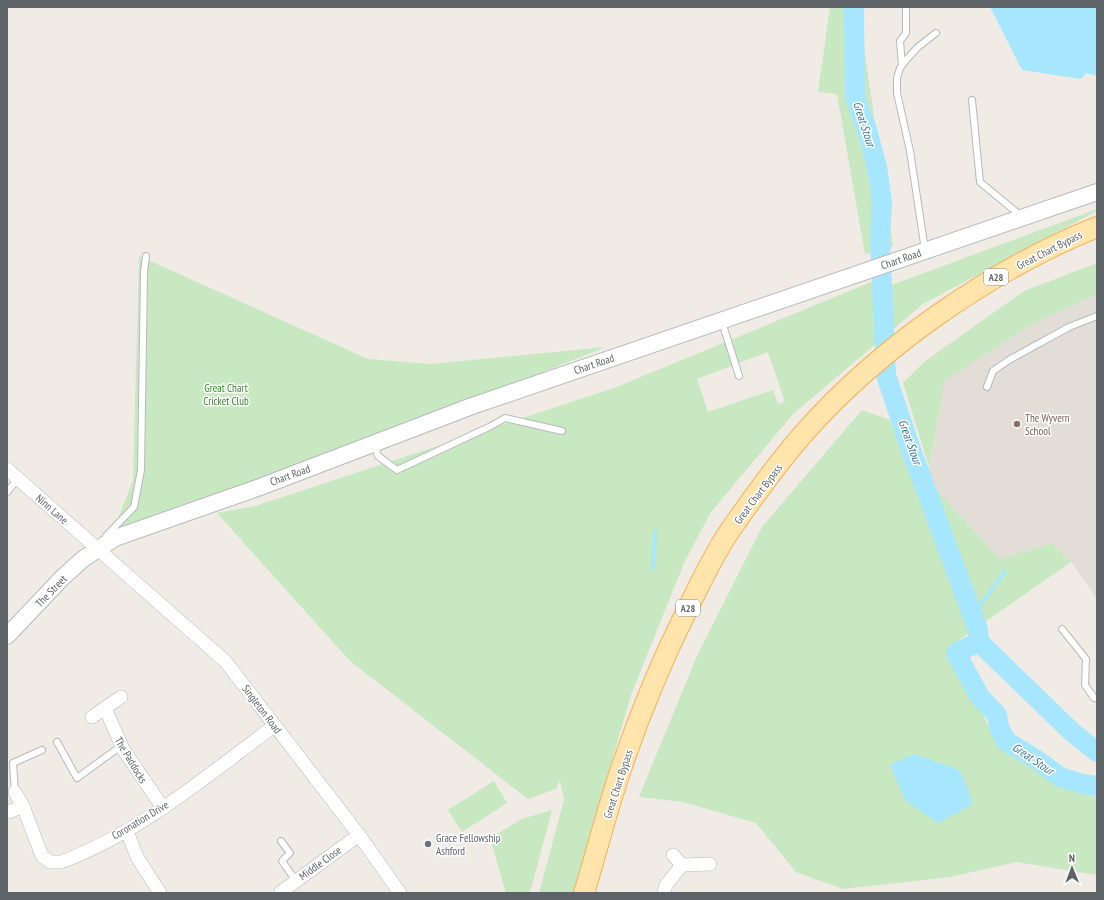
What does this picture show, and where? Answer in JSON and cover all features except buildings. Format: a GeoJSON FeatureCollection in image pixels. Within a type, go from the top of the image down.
{"type":"FeatureCollection","features":[{"type":"Feature","properties":{"kind":"main road","name":"Great Chart Bypass"},"geometry":{"type":"LineString","coordinates":[[584,893],[619,775],[669,647],[696,592],[727,536],[804,433],[871,369],[904,341],[953,305],[997,277],[1053,247],[1097,227]]}},
{"type":"Feature","properties":{"kind":"street","name":"Chart Road"},"geometry":{"type":"LineString","coordinates":[[97,549],[115,538],[260,487],[472,406],[1097,192]]}},
{"type":"Feature","properties":{"kind":"street","name":"Ninn Lane"},"geometry":{"type":"LineString","coordinates":[[7,469],[97,549]]}},
{"type":"Feature","properties":{"kind":"street","name":"The Street"},"geometry":{"type":"LineString","coordinates":[[7,636],[62,578],[97,549]]}},
{"type":"Feature","properties":{"kind":"street","name":"Singleton Road"},"geometry":{"type":"LineString","coordinates":[[97,549],[194,632],[226,662],[359,835],[400,893]]}},
{"type":"Feature","properties":{"kind":"street"},"geometry":{"type":"LineString","coordinates":[[92,718],[120,697]]}},
{"type":"Feature","properties":{"kind":"street","name":"The Paddocks"},"geometry":{"type":"LineString","coordinates":[[105,708],[121,746],[137,772],[163,808]]}},
{"type":"Feature","properties":{"kind":"street","name":"Coronation Drive"},"geometry":{"type":"LineString","coordinates":[[15,792],[23,806],[42,856],[50,862],[61,862],[127,830],[163,808],[274,726]]}},
{"type":"Feature","properties":{"kind":"street"},"geometry":{"type":"LineString","coordinates":[[9,812],[23,806]]}},
{"type":"Feature","properties":{"kind":"street"},"geometry":{"type":"LineString","coordinates":[[127,830],[137,857],[160,893]]}},
{"type":"Feature","properties":{"kind":"street","name":"Middle Close"},"geometry":{"type":"LineString","coordinates":[[281,892],[359,835]]}},
{"type":"Feature","properties":{"kind":"street"},"geometry":{"type":"LineString","coordinates":[[673,855],[682,865]]}},
{"type":"Feature","properties":{"kind":"street"},"geometry":{"type":"LineString","coordinates":[[664,893],[666,885],[682,865],[710,864]]}},
{"type":"Feature","properties":{"kind":"lane"},"geometry":{"type":"LineString","coordinates":[[902,65],[900,41],[906,33],[906,7]]}},
{"type":"Feature","properties":{"kind":"lane"},"geometry":{"type":"LineString","coordinates":[[925,251],[910,151],[897,93],[897,78],[902,65],[918,47],[936,34]]}},
{"type":"Feature","properties":{"kind":"lane"},"geometry":{"type":"LineString","coordinates":[[972,100],[980,182],[1022,217]]}},
{"type":"Feature","properties":{"kind":"lane"},"geometry":{"type":"LineString","coordinates":[[97,549],[100,542],[134,507],[141,470],[144,272],[146,256]]}},
{"type":"Feature","properties":{"kind":"lane"},"geometry":{"type":"LineString","coordinates":[[987,387],[993,371],[1008,360],[1069,327],[1096,317]]}},
{"type":"Feature","properties":{"kind":"lane"},"geometry":{"type":"LineString","coordinates":[[722,320],[739,376]]}},
{"type":"Feature","properties":{"kind":"lane"},"geometry":{"type":"LineString","coordinates":[[374,444],[378,456],[397,470],[505,418],[562,431]]}},
{"type":"Feature","properties":{"kind":"lane"},"geometry":{"type":"LineString","coordinates":[[7,492],[18,480]]}},
{"type":"Feature","properties":{"kind":"lane"},"geometry":{"type":"LineString","coordinates":[[1062,629],[1086,659],[1085,685],[1094,698],[1097,699]]}},
{"type":"Feature","properties":{"kind":"lane"},"geometry":{"type":"LineString","coordinates":[[57,742],[77,778],[121,746]]}},
{"type":"Feature","properties":{"kind":"lane"},"geometry":{"type":"LineString","coordinates":[[15,792],[13,764],[42,750]]}},
{"type":"Feature","properties":{"kind":"lane"},"geometry":{"type":"LineString","coordinates":[[280,840],[290,853],[282,861],[296,881]]}},
{"type":"Feature","properties":{"kind":"shaded area","name":"The Wyvern School"},"geometry":{"type":"Polygon","coordinates":[[[1097,294],[1097,599],[1071,562],[1052,543],[1000,559],[927,480],[945,380],[1034,323],[1097,294]]]}},
{"type":"Feature","properties":{"kind":"green space"},"geometry":{"type":"Polygon","coordinates":[[[830,7],[858,7],[893,246],[865,254],[837,94],[818,92],[830,7]]]}},
{"type":"Feature","properties":{"kind":"green space"},"geometry":{"type":"Polygon","coordinates":[[[1097,209],[1097,211],[923,304],[793,414],[711,512],[684,563],[631,695],[574,893],[539,893],[564,800],[560,780],[556,789],[528,799],[350,661],[217,513],[255,506],[614,388],[876,280],[889,286],[1097,209]],[[768,352],[697,379],[708,412],[773,390],[778,404],[785,402],[768,352]]]}},
{"type":"Feature","properties":{"kind":"green space","name":"Great Chart Cricket Club"},"geometry":{"type":"Polygon","coordinates":[[[139,256],[368,359],[431,364],[606,347],[413,424],[114,529],[133,480],[139,256]]]}},
{"type":"Feature","properties":{"kind":"green space"},"geometry":{"type":"Polygon","coordinates":[[[1097,263],[1097,294],[1034,323],[945,380],[929,467],[903,383],[924,362],[1024,291],[1097,263]]]}},
{"type":"Feature","properties":{"kind":"green space"},"geometry":{"type":"Polygon","coordinates":[[[862,410],[890,420],[916,482],[927,480],[1000,559],[1052,543],[1071,562],[949,647],[991,731],[1004,748],[1018,755],[1057,785],[1097,797],[1097,875],[1017,862],[950,877],[843,889],[796,872],[756,823],[683,802],[639,797],[697,656],[762,527],[862,410]]]}},
{"type":"Feature","properties":{"kind":"green space"},"geometry":{"type":"Polygon","coordinates":[[[494,781],[507,803],[462,832],[448,810],[494,781]]]}},
{"type":"Feature","properties":{"kind":"green space"},"geometry":{"type":"Polygon","coordinates":[[[552,810],[531,889],[528,893],[506,893],[490,838],[522,819],[552,810]]]}},
{"type":"Feature","properties":{"kind":"water"},"geometry":{"type":"Polygon","coordinates":[[[990,7],[1097,7],[1097,76],[1086,73],[1081,79],[1022,70],[990,7]]]}},
{"type":"Feature","properties":{"kind":"water"},"geometry":{"type":"Polygon","coordinates":[[[914,754],[960,770],[973,804],[938,823],[905,800],[890,765],[914,754]]]}},
{"type":"Feature","properties":{"kind":"waterway","name":"Great Stour"},"geometry":{"type":"LineString","coordinates":[[853,7],[855,97],[867,130],[877,167],[882,202],[880,238],[886,375],[910,447],[978,630],[979,642],[956,653],[980,697],[997,715],[999,727],[1006,741],[1037,760],[1060,777],[1083,784],[1097,786]]}},
{"type":"Feature","properties":{"kind":"waterway"},"geometry":{"type":"LineString","coordinates":[[653,569],[655,531]]}},
{"type":"Feature","properties":{"kind":"waterway"},"geometry":{"type":"LineString","coordinates":[[978,630],[974,614],[1005,571]]}},
{"type":"Feature","properties":{"kind":"waterway"},"geometry":{"type":"LineString","coordinates":[[979,642],[1072,732],[1097,752]]}},
{"type":"Feature","properties":{"kind":"place","name":"The Wyvern School"},"geometry":{"type":"Point","coordinates":[1017,424]}},
{"type":"Feature","properties":{"kind":"place","name":"Grace Fellowship Ashford"},"geometry":{"type":"Point","coordinates":[428,844]}}]}
